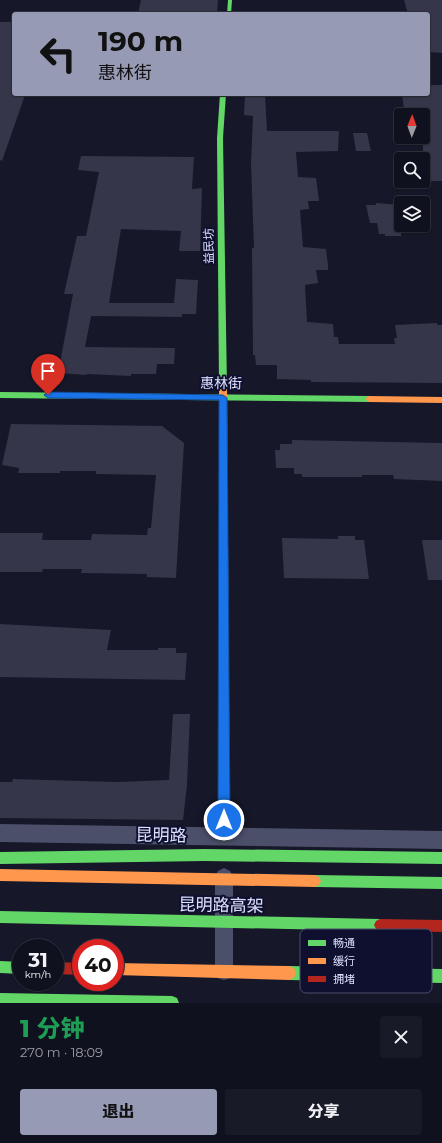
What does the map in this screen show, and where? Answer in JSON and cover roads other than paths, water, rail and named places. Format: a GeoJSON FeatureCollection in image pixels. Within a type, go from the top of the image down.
{"type":"FeatureCollection","features":[{"type":"Feature","properties":{"kind":"main road"},"geometry":{"type":"LineString","coordinates":[[229,12],[230,0]]}},
{"type":"Feature","properties":{"kind":"main road","name":"益民坊"},"geometry":{"type":"LineString","coordinates":[[223,96],[220,138],[223,398],[224,836]]}},
{"type":"Feature","properties":{"kind":"main road","name":"惠林街"},"geometry":{"type":"LineString","coordinates":[[0,395],[442,400]]}},
{"type":"Feature","properties":{"kind":"main road"},"geometry":{"type":"LineString","coordinates":[[0,858],[205,856],[442,858]]}},
{"type":"Feature","properties":{"kind":"main road","name":"昆明路高架"},"geometry":{"type":"LineString","coordinates":[[0,875],[442,883]]}},
{"type":"Feature","properties":{"kind":"main road","name":"昆明路高架"},"geometry":{"type":"LineString","coordinates":[[0,917],[442,926]]}},
{"type":"Feature","properties":{"kind":"main road"},"geometry":{"type":"LineString","coordinates":[[0,967],[12,968]]}},
{"type":"Feature","properties":{"kind":"main road"},"geometry":{"type":"LineString","coordinates":[[124,969],[300,973]]}},
{"type":"Feature","properties":{"kind":"main road"},"geometry":{"type":"LineString","coordinates":[[432,976],[442,976]]}},
{"type":"Feature","properties":{"kind":"main road"},"geometry":{"type":"LineString","coordinates":[[0,1000],[172,1003]]}},
{"type":"Feature","properties":{"kind":"street","name":"昆明路"},"geometry":{"type":"LineString","coordinates":[[0,833],[442,840]]}},
{"type":"Feature","properties":{"kind":"street"},"geometry":{"type":"LineString","coordinates":[[224,836],[224,971]]}}]}
